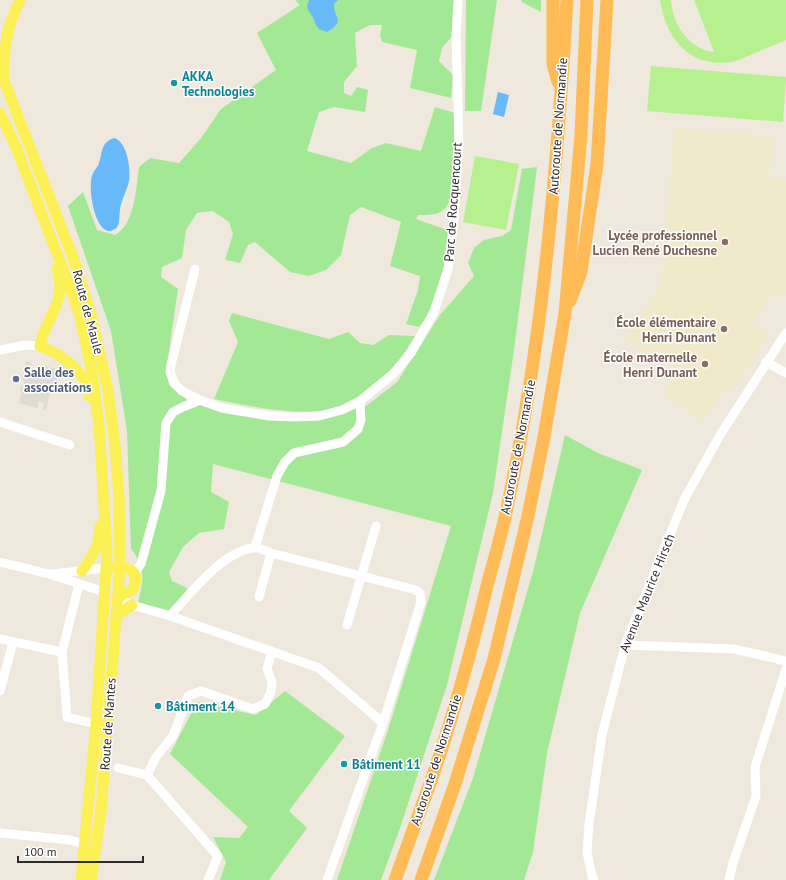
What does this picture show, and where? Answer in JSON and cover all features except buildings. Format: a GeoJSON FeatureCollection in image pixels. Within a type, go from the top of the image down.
{"type":"FeatureCollection","features":[{"type":"Feature","properties":{"kind":"highway"},"geometry":{"type":"LineString","coordinates":[[553,0],[554,64],[561,94]]}},
{"type":"Feature","properties":{"kind":"highway","name":"Autoroute de Normandie"},"geometry":{"type":"LineString","coordinates":[[395,880],[432,777],[471,651],[507,509],[521,437],[535,351],[551,224],[567,0]]}},
{"type":"Feature","properties":{"kind":"highway","name":"Autoroute de Normandie"},"geometry":{"type":"LineString","coordinates":[[421,880],[454,787],[494,659],[526,523],[544,437],[565,314],[581,135],[587,0]]}},
{"type":"Feature","properties":{"kind":"highway"},"geometry":{"type":"LineString","coordinates":[[565,314],[581,272],[596,164],[607,0]]}},
{"type":"Feature","properties":{"kind":"highway"},"geometry":{"type":"LineString","coordinates":[[605,41],[609,32],[612,0]]}},
{"type":"Feature","properties":{"kind":"main road"},"geometry":{"type":"LineString","coordinates":[[2,74],[8,28],[20,0]]}},
{"type":"Feature","properties":{"kind":"main road","name":"Route de Maule"},"geometry":{"type":"LineString","coordinates":[[2,74],[74,260],[91,314],[108,390],[115,445],[119,497],[120,566]]}},
{"type":"Feature","properties":{"kind":"main road","name":"Route de Maule"},"geometry":{"type":"LineString","coordinates":[[0,113],[16,147],[47,226],[73,294],[80,317],[92,372],[99,426],[107,552],[105,592]]}},
{"type":"Feature","properties":{"kind":"main road"},"geometry":{"type":"LineString","coordinates":[[47,226],[45,234],[58,272],[61,288],[59,299],[41,340],[40,346],[63,358],[79,372],[86,384],[99,426]]}},
{"type":"Feature","properties":{"kind":"main road"},"geometry":{"type":"LineString","coordinates":[[82,570],[97,547],[100,536],[100,514],[104,509]]}},
{"type":"Feature","properties":{"kind":"main road"},"geometry":{"type":"LineString","coordinates":[[105,592],[117,598],[133,588],[135,580],[134,574],[129,568],[120,566],[106,568]]}},
{"type":"Feature","properties":{"kind":"main road","name":"Route de Mantes"},"geometry":{"type":"LineString","coordinates":[[91,880],[101,811],[120,566]]}},
{"type":"Feature","properties":{"kind":"main road","name":"Route de Mantes"},"geometry":{"type":"LineString","coordinates":[[81,880],[96,724],[105,592]]}},
{"type":"Feature","properties":{"kind":"main road"},"geometry":{"type":"LineString","coordinates":[[116,616],[132,605]]}},
{"type":"Feature","properties":{"kind":"street","name":"Parc de Rocquencourt"},"geometry":{"type":"LineString","coordinates":[[195,269],[170,372],[175,384],[182,391],[200,400],[222,408],[269,416],[319,416],[342,410],[360,401],[393,374],[411,353],[434,312],[448,269],[454,220],[459,141],[456,37],[458,0]]}},
{"type":"Feature","properties":{"kind":"street","name":"Avenue Maurice Hirsch"},"geometry":{"type":"LineString","coordinates":[[594,880],[587,852],[589,824],[602,735],[625,645],[684,500],[720,435],[786,333]]}},
{"type":"Feature","properties":{"kind":"street"},"geometry":{"type":"LineString","coordinates":[[0,359],[2,349],[26,345],[40,346]]}},
{"type":"Feature","properties":{"kind":"street"},"geometry":{"type":"LineString","coordinates":[[766,362],[786,374]]}},
{"type":"Feature","properties":{"kind":"street"},"geometry":{"type":"LineString","coordinates":[[134,574],[141,564],[161,491],[166,423],[173,412],[183,406],[200,400]]}},
{"type":"Feature","properties":{"kind":"street"},"geometry":{"type":"LineString","coordinates":[[255,547],[277,476],[285,462],[294,454],[343,442],[358,429],[361,420],[360,401]]}},
{"type":"Feature","properties":{"kind":"street"},"geometry":{"type":"LineString","coordinates":[[0,422],[70,445]]}},
{"type":"Feature","properties":{"kind":"street"},"geometry":{"type":"LineString","coordinates":[[347,625],[376,526]]}},
{"type":"Feature","properties":{"kind":"street"},"geometry":{"type":"LineString","coordinates":[[170,616],[216,567],[236,552],[255,547],[271,553],[416,590],[420,593],[422,602],[383,723],[327,880]]}},
{"type":"Feature","properties":{"kind":"street"},"geometry":{"type":"LineString","coordinates":[[259,597],[271,553]]}},
{"type":"Feature","properties":{"kind":"street"},"geometry":{"type":"LineString","coordinates":[[0,562],[49,574],[105,592]]}},
{"type":"Feature","properties":{"kind":"street"},"geometry":{"type":"LineString","coordinates":[[49,574],[106,568]]}},
{"type":"Feature","properties":{"kind":"street"},"geometry":{"type":"LineString","coordinates":[[79,584],[62,652],[67,717],[96,724]]}},
{"type":"Feature","properties":{"kind":"street"},"geometry":{"type":"LineString","coordinates":[[117,598],[132,605],[170,616],[319,668],[383,723]]}},
{"type":"Feature","properties":{"kind":"street"},"geometry":{"type":"LineString","coordinates":[[0,638],[62,652]]}},
{"type":"Feature","properties":{"kind":"street"},"geometry":{"type":"LineString","coordinates":[[0,691],[2,674],[13,642]]}},
{"type":"Feature","properties":{"kind":"street"},"geometry":{"type":"LineString","coordinates":[[625,645],[734,649],[786,661]]}},
{"type":"Feature","properties":{"kind":"street"},"geometry":{"type":"LineString","coordinates":[[147,775],[156,757],[173,736],[188,696],[201,691],[253,709],[265,704],[271,692],[272,682],[267,669],[272,651]]}},
{"type":"Feature","properties":{"kind":"street"},"geometry":{"type":"LineString","coordinates":[[730,880],[733,863],[756,796],[755,767],[786,668]]}},
{"type":"Feature","properties":{"kind":"street"},"geometry":{"type":"LineString","coordinates":[[118,768],[147,775],[218,856],[208,880]]}},
{"type":"Feature","properties":{"kind":"street"},"geometry":{"type":"LineString","coordinates":[[0,833],[70,840],[85,844]]}},
{"type":"Feature","properties":{"kind":"shaded area","name":"Lycée professionnel Lucien René Duchesne"},"geometry":{"type":"Polygon","coordinates":[[[673,128],[772,136],[769,177],[786,179],[786,296],[770,295],[752,324],[768,335],[734,388],[728,385],[703,421],[663,394],[677,371],[658,358],[656,361],[625,340],[661,286],[674,132],[671,130],[673,128]]]}},
{"type":"Feature","properties":{"kind":"shaded area"},"geometry":{"type":"Polygon","coordinates":[[[26,361],[32,363],[29,376],[37,378],[40,365],[60,370],[55,388],[51,387],[46,410],[43,409],[45,403],[39,401],[37,408],[19,403],[22,391],[20,390],[21,385],[23,386],[25,381],[21,380],[26,361]]]}},
{"type":"Feature","properties":{"kind":"green space"},"geometry":{"type":"Polygon","coordinates":[[[295,0],[454,0],[454,34],[442,48],[439,61],[453,75],[451,98],[410,88],[417,50],[382,42],[380,35],[382,25],[370,25],[355,33],[357,66],[344,82],[344,93],[351,96],[357,87],[368,90],[365,112],[334,107],[319,112],[307,151],[351,163],[372,148],[386,143],[421,151],[435,107],[455,113],[453,176],[450,199],[447,206],[441,212],[418,215],[416,219],[450,231],[444,272],[431,311],[419,327],[406,324],[418,290],[420,276],[390,266],[401,222],[361,207],[350,215],[341,255],[326,270],[309,276],[290,272],[255,242],[248,245],[240,263],[225,260],[233,234],[229,222],[213,211],[197,213],[186,230],[182,258],[162,267],[161,277],[178,289],[166,371],[169,385],[184,396],[186,400],[223,413],[273,420],[318,420],[366,406],[397,382],[440,315],[474,276],[468,263],[474,248],[484,240],[502,236],[511,230],[522,169],[537,167],[514,350],[493,493],[447,685],[400,828],[381,880],[337,880],[389,727],[451,526],[213,464],[211,492],[229,502],[224,529],[199,533],[183,547],[169,572],[172,581],[187,588],[180,613],[138,603],[142,581],[142,569],[131,549],[127,431],[111,331],[68,206],[83,192],[97,230],[115,235],[122,230],[131,214],[139,167],[150,158],[179,163],[202,137],[221,109],[276,70],[257,33],[300,5],[295,0]]]}},
{"type":"Feature","properties":{"kind":"green space"},"geometry":{"type":"Polygon","coordinates":[[[466,0],[497,0],[481,111],[465,111],[466,0]]]}},
{"type":"Feature","properties":{"kind":"green space"},"geometry":{"type":"Polygon","coordinates":[[[521,0],[541,0],[541,12],[522,2],[521,0]]]}},
{"type":"Feature","properties":{"kind":"green space"},"geometry":{"type":"Polygon","coordinates":[[[660,0],[671,0],[672,9],[678,26],[690,41],[705,50],[714,52],[694,0],[786,0],[786,40],[736,61],[720,63],[706,61],[694,57],[675,40],[663,15],[660,0]]]}},
{"type":"Feature","properties":{"kind":"green space"},"geometry":{"type":"Polygon","coordinates":[[[651,66],[786,77],[783,122],[647,111],[651,66]]]}},
{"type":"Feature","properties":{"kind":"green space"},"geometry":{"type":"Polygon","coordinates":[[[475,156],[519,164],[506,230],[463,222],[475,156]]]}},
{"type":"Feature","properties":{"kind":"green space"},"geometry":{"type":"Polygon","coordinates":[[[232,313],[329,339],[348,332],[360,343],[373,345],[389,335],[415,336],[392,369],[366,391],[347,404],[334,409],[300,412],[263,408],[214,399],[238,342],[229,321],[232,313]]]}},
{"type":"Feature","properties":{"kind":"green space"},"geometry":{"type":"Polygon","coordinates":[[[565,435],[598,453],[642,470],[580,613],[547,753],[533,852],[524,880],[434,880],[473,778],[534,568],[565,435]]]}},
{"type":"Feature","properties":{"kind":"green space"},"geometry":{"type":"Polygon","coordinates":[[[285,691],[345,736],[289,811],[307,828],[269,880],[220,880],[226,862],[213,837],[239,838],[248,827],[170,754],[197,702],[256,715],[285,691]]]}},
{"type":"Feature","properties":{"kind":"water"},"geometry":{"type":"Polygon","coordinates":[[[309,0],[338,0],[334,4],[334,9],[338,22],[333,28],[327,32],[319,29],[308,10],[307,6],[309,0]]]}},
{"type":"Feature","properties":{"kind":"water"},"geometry":{"type":"Polygon","coordinates":[[[498,92],[509,95],[504,117],[493,114],[498,92]]]}},
{"type":"Feature","properties":{"kind":"water"},"geometry":{"type":"Polygon","coordinates":[[[114,138],[122,144],[125,150],[129,163],[129,181],[121,206],[119,223],[115,229],[108,231],[99,223],[93,207],[91,182],[93,174],[98,166],[104,145],[106,142],[114,138]]]}},
{"type":"Feature","properties":{"kind":"place","name":"AKKA Technologies"},"geometry":{"type":"Point","coordinates":[174,83]}},
{"type":"Feature","properties":{"kind":"place","name":"Lycée professionnel Lucien René Duchesne"},"geometry":{"type":"Point","coordinates":[725,242]}},
{"type":"Feature","properties":{"kind":"place","name":"École élémentaire Henri Dunant"},"geometry":{"type":"Point","coordinates":[724,329]}},
{"type":"Feature","properties":{"kind":"place","name":"École maternelle Henri Dunant"},"geometry":{"type":"Point","coordinates":[705,364]}},
{"type":"Feature","properties":{"kind":"place","name":"Salle des associations"},"geometry":{"type":"Point","coordinates":[16,379]}},
{"type":"Feature","properties":{"kind":"place","name":"Bâtiment 14"},"geometry":{"type":"Point","coordinates":[158,706]}},
{"type":"Feature","properties":{"kind":"place","name":"Bâtiment 11"},"geometry":{"type":"Point","coordinates":[344,764]}}]}
